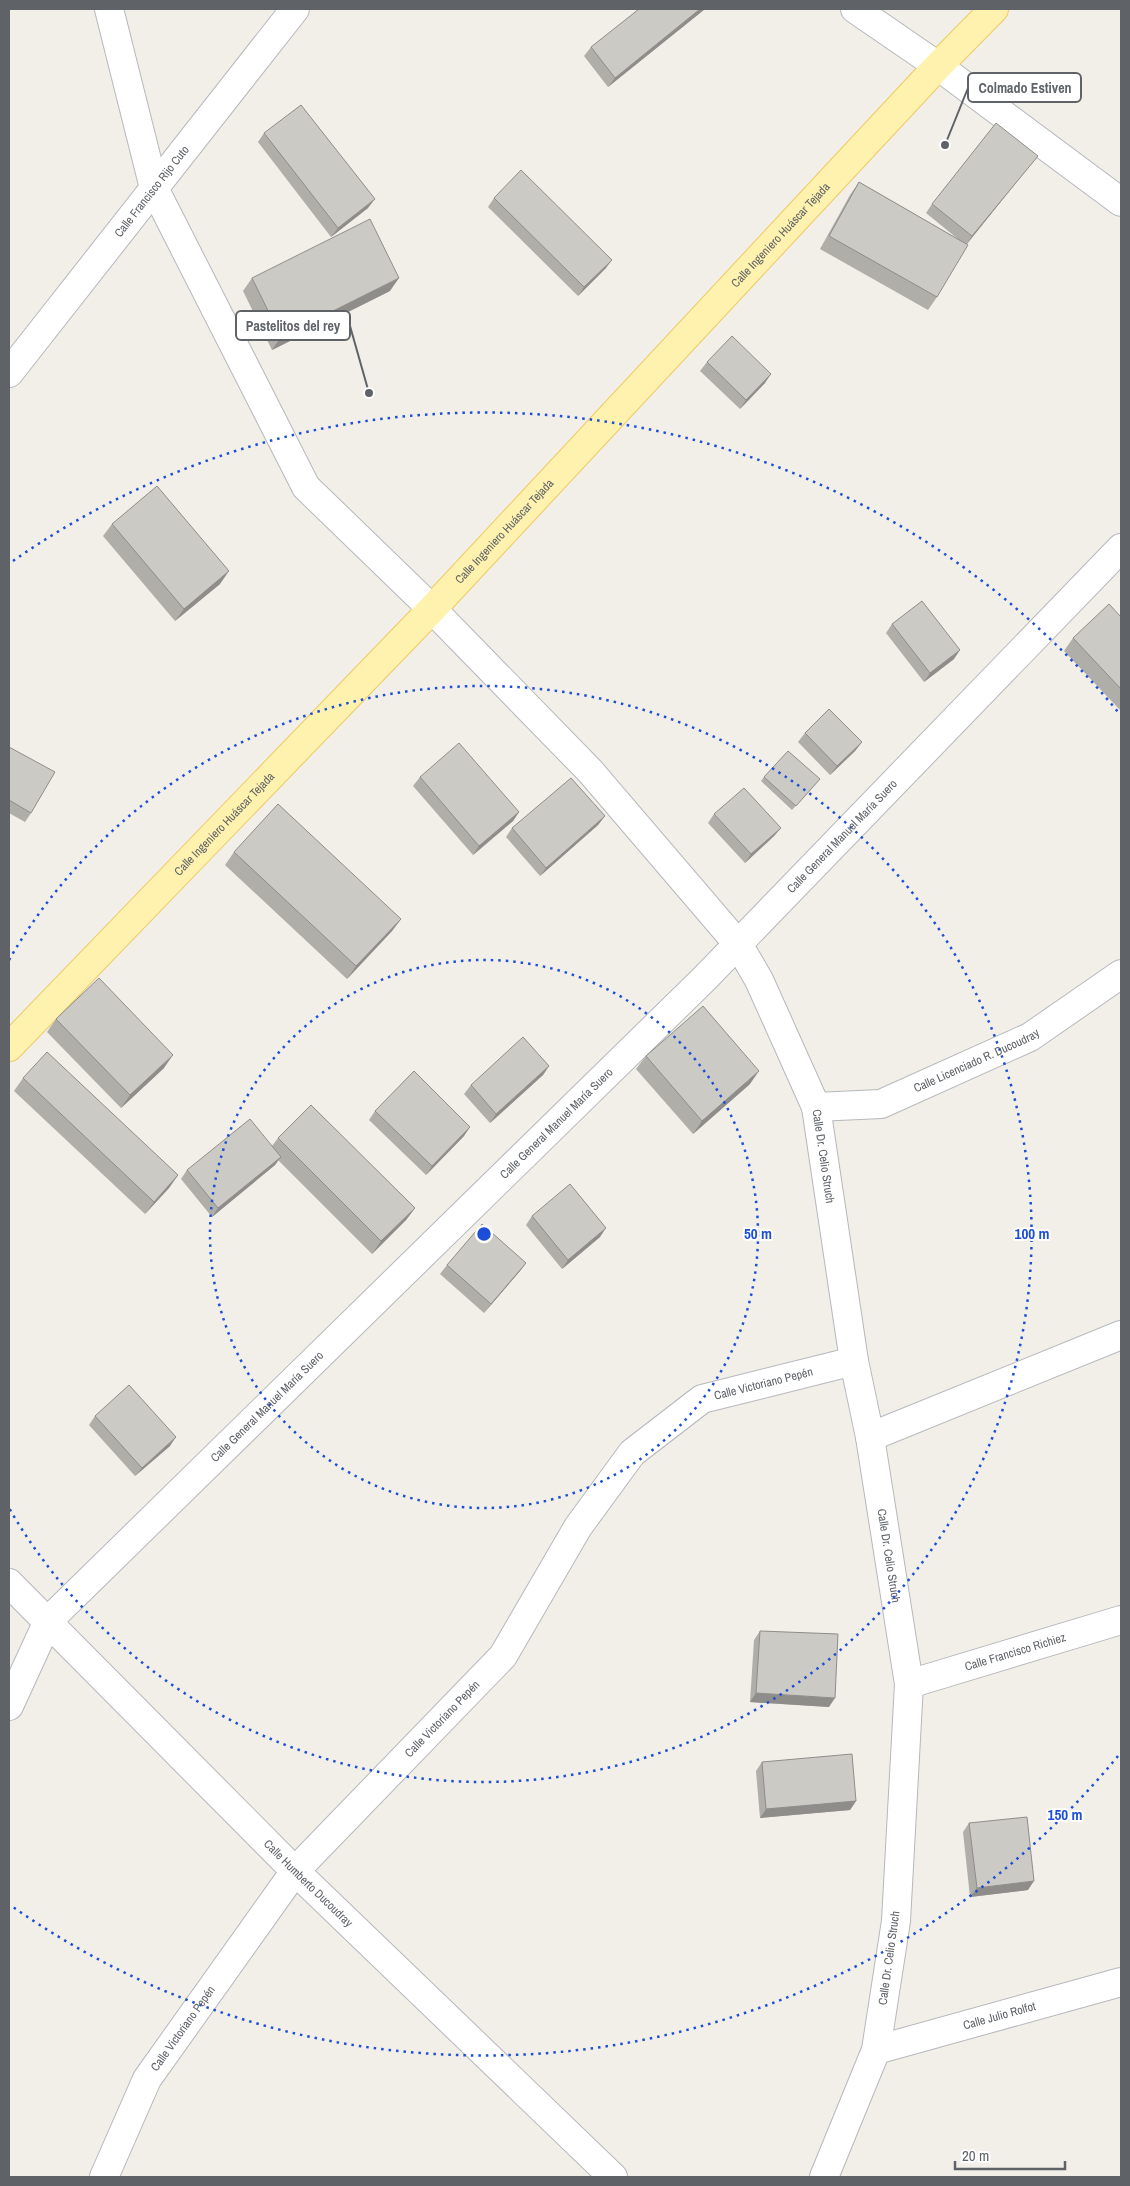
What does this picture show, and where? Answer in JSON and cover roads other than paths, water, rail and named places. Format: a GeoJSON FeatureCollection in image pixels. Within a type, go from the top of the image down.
{"type":"FeatureCollection","features":[{"type":"Feature","properties":{"kind":"main road","name":"Calle Ingeniero Huáscar Tejada"},"geometry":{"type":"LineString","coordinates":[[9,1048],[432,609],[938,66],[994,9]]}},
{"type":"Feature","properties":{"kind":"street","name":"Calle Dr. Celio Struch"},"geometry":{"type":"LineString","coordinates":[[109,9],[154,188],[306,487],[432,609],[590,771],[738,944],[759,980],[816,1107],[854,1361],[870,1437],[909,1684],[896,1921],[876,2050],[824,2177]]}},
{"type":"Feature","properties":{"kind":"street","name":"Calle Francisco Rijo Cuto"},"geometry":{"type":"LineString","coordinates":[[9,373],[296,9]]}},
{"type":"Feature","properties":{"kind":"street"},"geometry":{"type":"LineString","coordinates":[[855,9],[938,66],[1121,202]]}},
{"type":"Feature","properties":{"kind":"street","name":"Calle General Manuel María Suero"},"geometry":{"type":"LineString","coordinates":[[9,1706],[48,1621],[738,944],[1121,548]]}},
{"type":"Feature","properties":{"kind":"street","name":"Calle Licenciado R. Ducoudray"},"geometry":{"type":"LineString","coordinates":[[816,1107],[881,1104],[1030,1037],[1121,974]]}},
{"type":"Feature","properties":{"kind":"street"},"geometry":{"type":"LineString","coordinates":[[870,1437],[1121,1336]]}},
{"type":"Feature","properties":{"kind":"street","name":"Calle Victoriano Pepén"},"geometry":{"type":"LineString","coordinates":[[104,2177],[146,2079],[295,1871],[503,1656],[578,1527],[632,1453],[702,1399],[854,1361]]}},
{"type":"Feature","properties":{"kind":"street","name":"Calle Humberto Ducoudray"},"geometry":{"type":"LineString","coordinates":[[9,1583],[295,1871],[613,2177]]}},
{"type":"Feature","properties":{"kind":"street","name":"Calle Francisco Richiez"},"geometry":{"type":"LineString","coordinates":[[909,1684],[1121,1620]]}},
{"type":"Feature","properties":{"kind":"street","name":"Calle Julio Rolfot"},"geometry":{"type":"LineString","coordinates":[[876,2050],[1121,1982]]}},
{"type":"Feature","properties":{"kind":"place","name":"Colmado Estiven"},"geometry":{"type":"Point","coordinates":[945,145]}},
{"type":"Feature","properties":{"kind":"place","name":"Pastelitos del rey"},"geometry":{"type":"Point","coordinates":[369,393]}}]}
